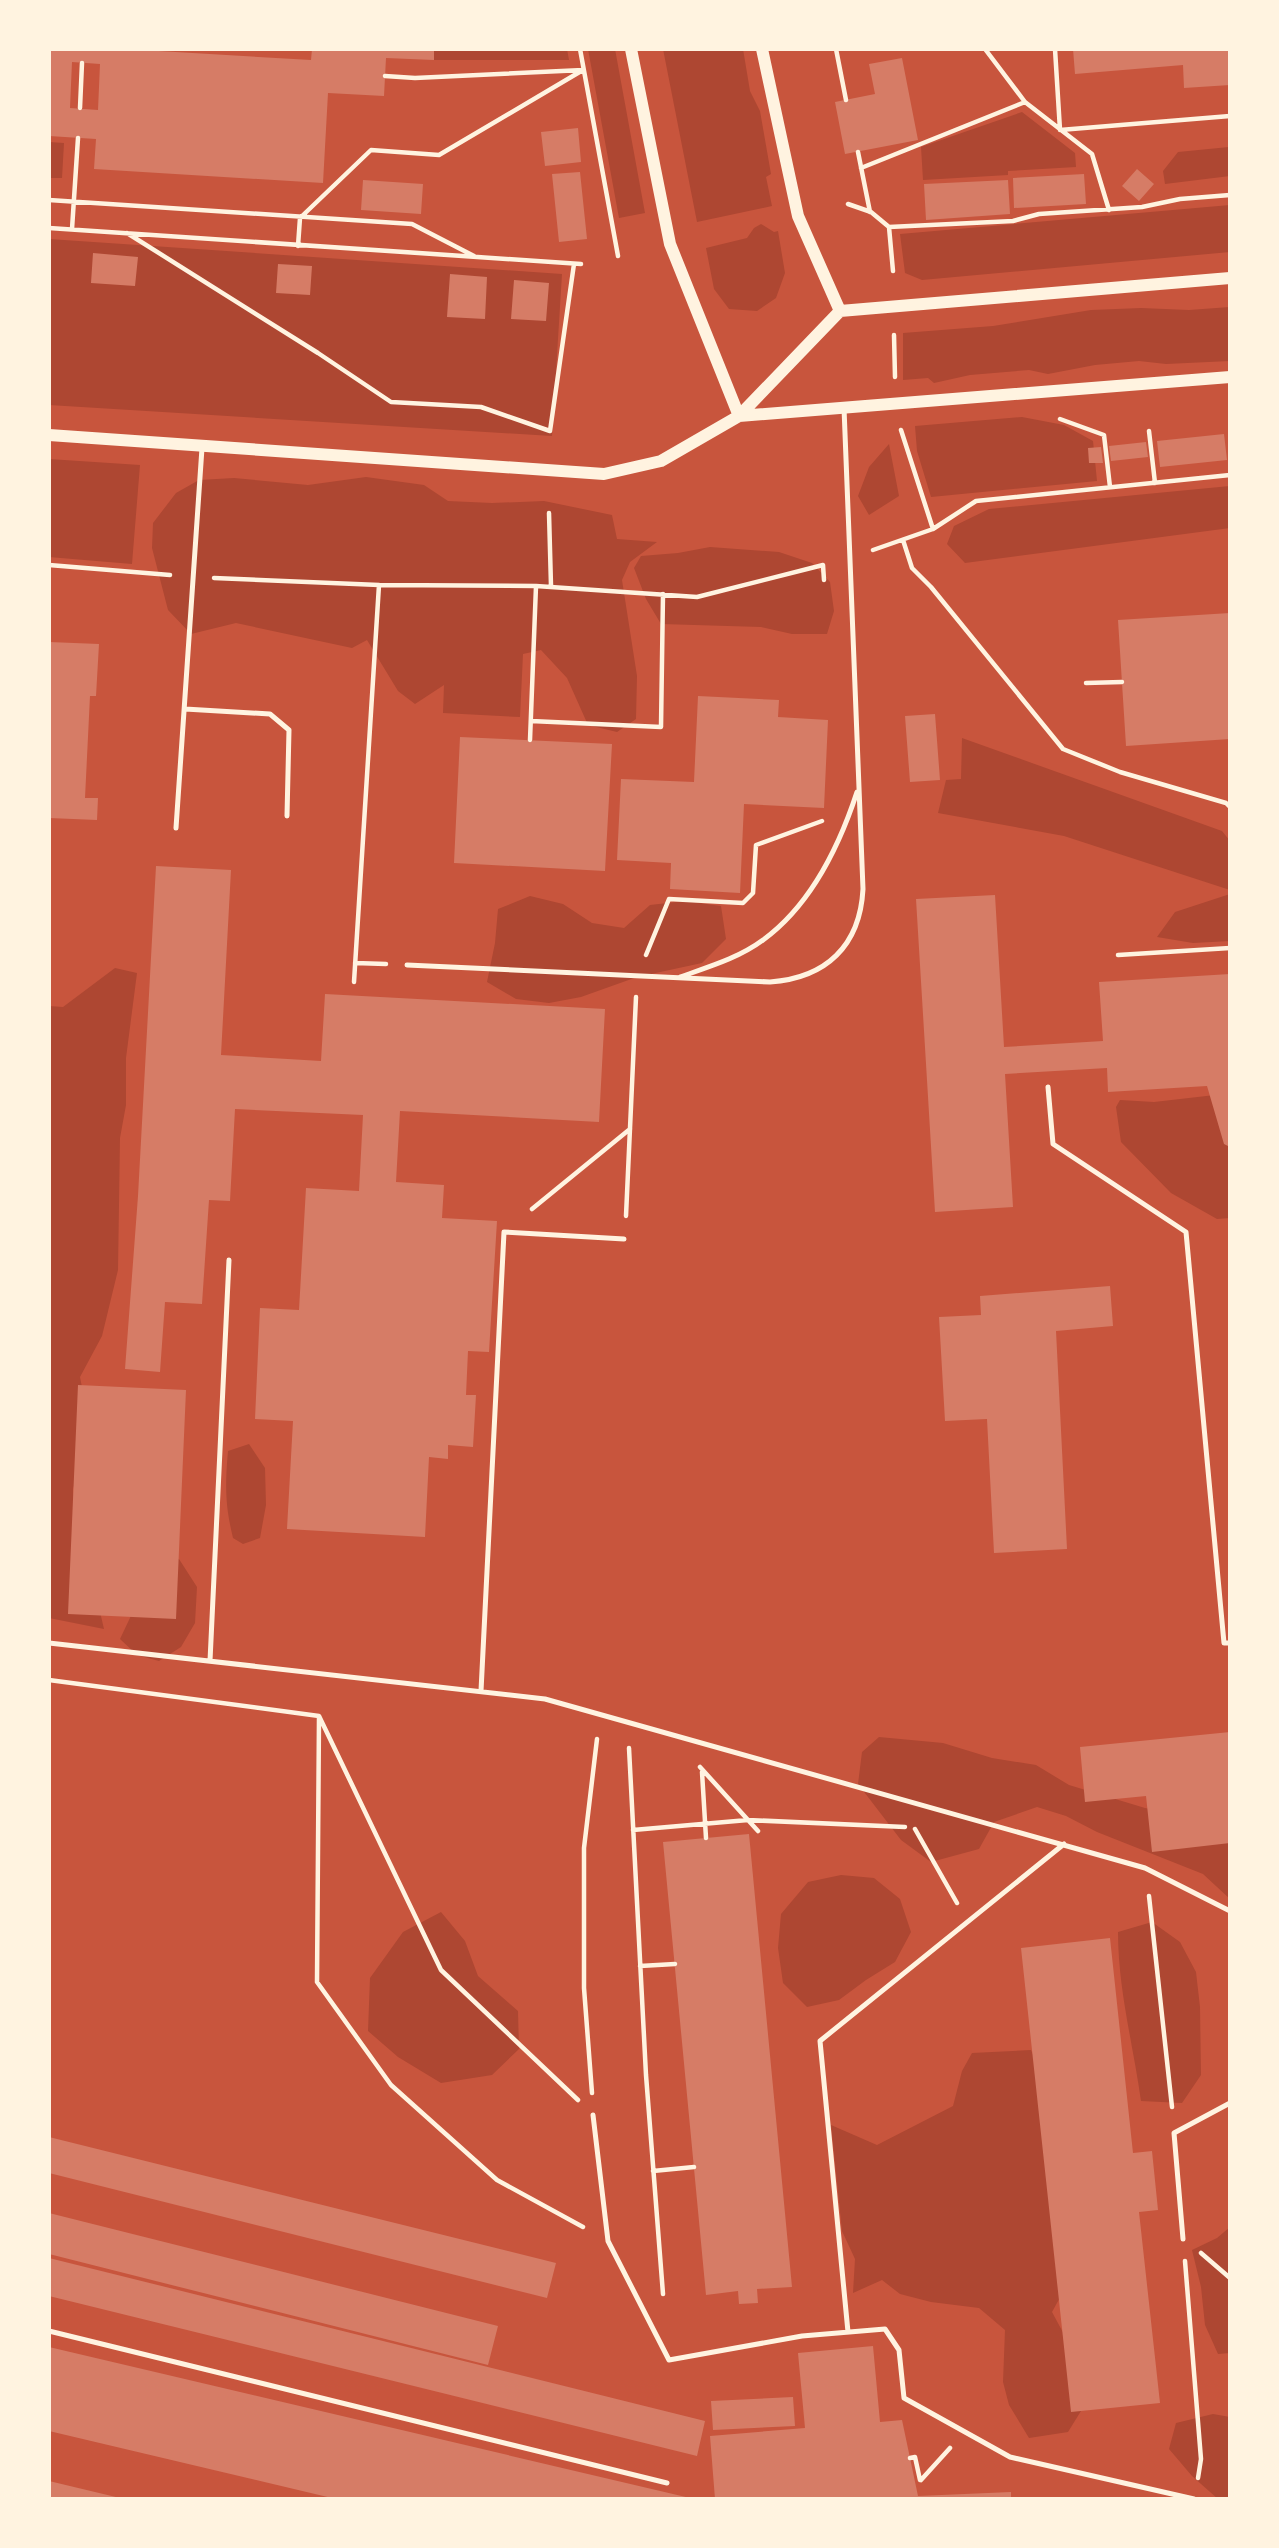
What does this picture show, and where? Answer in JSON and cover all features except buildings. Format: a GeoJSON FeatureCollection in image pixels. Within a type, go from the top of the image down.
{"type":"FeatureCollection","features":[{"type":"Feature","properties":{"kind":"street"},"geometry":{"type":"LineString","coordinates":[[631,49],[670,244],[739,416]]}},
{"type":"Feature","properties":{"kind":"street"},"geometry":{"type":"LineString","coordinates":[[762,49],[798,216],[840,311]]}},
{"type":"Feature","properties":{"kind":"street"},"geometry":{"type":"LineString","coordinates":[[49,435],[604,474],[661,461],[739,416],[840,311],[1230,278]]}},
{"type":"Feature","properties":{"kind":"street"},"geometry":{"type":"LineString","coordinates":[[739,416],[1230,377]]}},
{"type":"Feature","properties":{"kind":"lane"},"geometry":{"type":"LineString","coordinates":[[407,965],[676,979],[788,981],[806,976],[836,956],[857,925],[862,907],[844,408]]}},
{"type":"Feature","properties":{"kind":"lane"},"geometry":{"type":"LineString","coordinates":[[176,828],[202,445]]}},
{"type":"Feature","properties":{"kind":"lane"},"geometry":{"type":"LineString","coordinates":[[185,709],[270,714],[289,730],[287,816]]}},
{"type":"Feature","properties":{"kind":"lane"},"geometry":{"type":"LineString","coordinates":[[676,979],[722,962],[762,941],[794,914],[831,856],[846,826],[859,786]]}},
{"type":"Feature","properties":{"kind":"lane"},"geometry":{"type":"LineString","coordinates":[[1048,1087],[1053,1143],[1186,1232],[1224,1643],[1230,1643]]}},
{"type":"Feature","properties":{"kind":"lane"},"geometry":{"type":"LineString","coordinates":[[481,1692],[505,1232],[624,1239]]}},
{"type":"Feature","properties":{"kind":"lane"},"geometry":{"type":"LineString","coordinates":[[210,1661],[229,1260]]}},
{"type":"Feature","properties":{"kind":"lane"},"geometry":{"type":"LineString","coordinates":[[49,1643],[545,1699],[1146,1868],[1230,1911]]}},
{"type":"Feature","properties":{"kind":"lane"},"geometry":{"type":"LineString","coordinates":[[848,2332],[820,2041],[1064,1844]]}},
{"type":"Feature","properties":{"kind":"lane"},"geometry":{"type":"LineString","coordinates":[[1184,2239],[1174,2133],[1230,2103]]}},
{"type":"Feature","properties":{"kind":"lane"},"geometry":{"type":"LineString","coordinates":[[593,2115],[608,2241],[668,2360],[802,2336],[885,2329],[899,2350],[904,2398],[964,2432],[1010,2457],[1194,2499]]}},
{"type":"Feature","properties":{"kind":"lane"},"geometry":{"type":"LineString","coordinates":[[49,2331],[667,2483]]}},
{"type":"Feature","properties":{"kind":"path"},"geometry":{"type":"LineString","coordinates":[[580,49],[618,256]]}},
{"type":"Feature","properties":{"kind":"path"},"geometry":{"type":"LineString","coordinates":[[836,49],[846,100]]}},
{"type":"Feature","properties":{"kind":"path"},"geometry":{"type":"LineString","coordinates":[[985,49],[1025,102],[1091,154],[1109,210]]}},
{"type":"Feature","properties":{"kind":"path"},"geometry":{"type":"LineString","coordinates":[[1055,49],[1060,130]]}},
{"type":"Feature","properties":{"kind":"path"},"geometry":{"type":"LineString","coordinates":[[80,108],[82,63]]}},
{"type":"Feature","properties":{"kind":"path"},"geometry":{"type":"LineString","coordinates":[[385,76],[415,78],[583,70]]}},
{"type":"Feature","properties":{"kind":"path"},"geometry":{"type":"LineString","coordinates":[[298,246],[300,218],[371,150],[439,155],[583,70]]}},
{"type":"Feature","properties":{"kind":"path"},"geometry":{"type":"LineString","coordinates":[[861,168],[1025,102]]}},
{"type":"Feature","properties":{"kind":"path"},"geometry":{"type":"LineString","coordinates":[[1060,130],[1230,116]]}},
{"type":"Feature","properties":{"kind":"path"},"geometry":{"type":"LineString","coordinates":[[72,229],[78,138]]}},
{"type":"Feature","properties":{"kind":"path"},"geometry":{"type":"LineString","coordinates":[[858,152],[870,212]]}},
{"type":"Feature","properties":{"kind":"path"},"geometry":{"type":"LineString","coordinates":[[848,204],[870,212],[889,227],[1013,221],[1039,215],[1109,210],[1230,195]]}},
{"type":"Feature","properties":{"kind":"path"},"geometry":{"type":"LineString","coordinates":[[49,200],[412,225],[476,257]]}},
{"type":"Feature","properties":{"kind":"path"},"geometry":{"type":"LineString","coordinates":[[889,227],[892,271]]}},
{"type":"Feature","properties":{"kind":"path"},"geometry":{"type":"LineString","coordinates":[[49,228],[581,264]]}},
{"type":"Feature","properties":{"kind":"path"},"geometry":{"type":"LineString","coordinates":[[127,233],[391,402],[481,407],[550,431],[574,264]]}},
{"type":"Feature","properties":{"kind":"path"},"geometry":{"type":"LineString","coordinates":[[894,335],[895,381]]}},
{"type":"Feature","properties":{"kind":"path"},"geometry":{"type":"LineString","coordinates":[[1056,418],[1104,435],[1110,487]]}},
{"type":"Feature","properties":{"kind":"path"},"geometry":{"type":"LineString","coordinates":[[899,423],[933,529]]}},
{"type":"Feature","properties":{"kind":"path"},"geometry":{"type":"LineString","coordinates":[[1149,431],[1155,483]]}},
{"type":"Feature","properties":{"kind":"path"},"geometry":{"type":"LineString","coordinates":[[872,550],[933,529],[976,501],[1230,475]]}},
{"type":"Feature","properties":{"kind":"path"},"geometry":{"type":"LineString","coordinates":[[549,513],[551,586]]}},
{"type":"Feature","properties":{"kind":"path"},"geometry":{"type":"LineString","coordinates":[[903,540],[912,568],[931,587],[1063,749],[1120,772],[1226,803],[1230,807]]}},
{"type":"Feature","properties":{"kind":"path"},"geometry":{"type":"LineString","coordinates":[[49,565],[194,577],[379,585],[551,586],[696,597],[823,565],[826,591]]}},
{"type":"Feature","properties":{"kind":"path"},"geometry":{"type":"LineString","coordinates":[[354,982],[379,585]]}},
{"type":"Feature","properties":{"kind":"path"},"geometry":{"type":"LineString","coordinates":[[530,740],[536,586]]}},
{"type":"Feature","properties":{"kind":"path"},"geometry":{"type":"LineString","coordinates":[[531,721],[661,727],[663,594]]}},
{"type":"Feature","properties":{"kind":"path"},"geometry":{"type":"LineString","coordinates":[[1086,683],[1122,682]]}},
{"type":"Feature","properties":{"kind":"path"},"geometry":{"type":"LineString","coordinates":[[624,1239],[637,977],[668,899],[743,903],[753,893],[756,845],[826,820]]}},
{"type":"Feature","properties":{"kind":"path"},"geometry":{"type":"LineString","coordinates":[[1118,955],[1230,948]]}},
{"type":"Feature","properties":{"kind":"path"},"geometry":{"type":"LineString","coordinates":[[355,963],[407,965]]}},
{"type":"Feature","properties":{"kind":"path"},"geometry":{"type":"LineString","coordinates":[[505,1232],[630,1129]]}},
{"type":"Feature","properties":{"kind":"path"},"geometry":{"type":"LineString","coordinates":[[49,1680],[319,1716]]}},
{"type":"Feature","properties":{"kind":"path"},"geometry":{"type":"LineString","coordinates":[[593,2115],[584,1988],[584,1848],[600,1714]]}},
{"type":"Feature","properties":{"kind":"path"},"geometry":{"type":"LineString","coordinates":[[319,1716],[441,1970],[593,2115]]}},
{"type":"Feature","properties":{"kind":"path"},"geometry":{"type":"LineString","coordinates":[[319,1716],[317,1982],[391,2085],[497,2180],[608,2241]]}},
{"type":"Feature","properties":{"kind":"path"},"geometry":{"type":"LineString","coordinates":[[628,1722],[640,1966],[664,2306]]}},
{"type":"Feature","properties":{"kind":"path"},"geometry":{"type":"LineString","coordinates":[[679,1736],[702,1770],[758,1831]]}},
{"type":"Feature","properties":{"kind":"path"},"geometry":{"type":"LineString","coordinates":[[702,1770],[706,1838]]}},
{"type":"Feature","properties":{"kind":"path"},"geometry":{"type":"LineString","coordinates":[[633,1830],[748,1820],[927,1828]]}},
{"type":"Feature","properties":{"kind":"path"},"geometry":{"type":"LineString","coordinates":[[914,1827],[967,1922]]}},
{"type":"Feature","properties":{"kind":"path"},"geometry":{"type":"LineString","coordinates":[[1146,1868],[1174,2133]]}},
{"type":"Feature","properties":{"kind":"path"},"geometry":{"type":"LineString","coordinates":[[640,1966],[675,1964]]}},
{"type":"Feature","properties":{"kind":"path"},"geometry":{"type":"LineString","coordinates":[[653,2171],[694,2167]]}},
{"type":"Feature","properties":{"kind":"path"},"geometry":{"type":"LineString","coordinates":[[1184,2239],[1230,2278]]}},
{"type":"Feature","properties":{"kind":"path"},"geometry":{"type":"LineString","coordinates":[[1184,2239],[1201,2459],[1197,2486]]}},
{"type":"Feature","properties":{"kind":"path"},"geometry":{"type":"LineString","coordinates":[[910,2458],[915,2457],[921,2480],[964,2432]]}},
{"type":"Feature","properties":{"kind":"shaded area"},"geometry":{"type":"Polygon","coordinates":[[[434,49],[567,49],[569,60],[434,60],[434,49]]]}},
{"type":"Feature","properties":{"kind":"shaded area"},"geometry":{"type":"Polygon","coordinates":[[[588,49],[615,49],[645,213],[619,218],[588,49]]]}},
{"type":"Feature","properties":{"kind":"shaded area"},"geometry":{"type":"Polygon","coordinates":[[[663,49],[743,49],[750,91],[760,111],[771,174],[766,177],[772,206],[697,222],[663,49]]]}},
{"type":"Feature","properties":{"kind":"shaded area"},"geometry":{"type":"Polygon","coordinates":[[[1022,112],[1075,153],[1076,167],[1008,171],[1008,175],[923,180],[921,147],[1022,112]]]}},
{"type":"Feature","properties":{"kind":"shaded area"},"geometry":{"type":"Polygon","coordinates":[[[49,142],[64,143],[62,178],[49,178],[49,142]]]}},
{"type":"Feature","properties":{"kind":"shaded area"},"geometry":{"type":"Polygon","coordinates":[[[1229,147],[1230,176],[1165,184],[1163,171],[1178,152],[1229,147]]]}},
{"type":"Feature","properties":{"kind":"shaded area"},"geometry":{"type":"Polygon","coordinates":[[[1230,205],[1230,252],[922,280],[905,273],[900,234],[1230,205]]]}},
{"type":"Feature","properties":{"kind":"shaded area"},"geometry":{"type":"Polygon","coordinates":[[[761,224],[774,232],[778,231],[785,273],[776,298],[757,311],[729,309],[714,289],[706,248],[747,238],[754,228],[761,224]]]}},
{"type":"Feature","properties":{"kind":"shaded area"},"geometry":{"type":"Polygon","coordinates":[[[49,239],[562,274],[552,436],[49,405],[49,239]]]}},
{"type":"Feature","properties":{"kind":"shaded area"},"geometry":{"type":"Polygon","coordinates":[[[1230,307],[1230,361],[1166,364],[1139,361],[1095,365],[1048,374],[1029,370],[970,375],[934,383],[928,378],[903,380],[903,333],[993,326],[1091,310],[1189,310],[1230,307]]]}},
{"type":"Feature","properties":{"kind":"shaded area"},"geometry":{"type":"Polygon","coordinates":[[[1022,417],[1064,425],[1093,441],[1097,481],[931,497],[917,451],[915,426],[1022,417]]]}},
{"type":"Feature","properties":{"kind":"shaded area"},"geometry":{"type":"Polygon","coordinates":[[[889,444],[899,496],[869,515],[858,496],[869,467],[889,444]]]}},
{"type":"Feature","properties":{"kind":"shaded area"},"geometry":{"type":"Polygon","coordinates":[[[49,459],[140,465],[132,564],[49,557],[49,459]]]}},
{"type":"Feature","properties":{"kind":"shaded area"},"geometry":{"type":"Polygon","coordinates":[[[366,477],[424,485],[448,501],[544,501],[612,515],[617,539],[657,542],[630,562],[622,580],[637,676],[636,719],[617,732],[588,725],[567,678],[541,650],[523,654],[520,717],[443,713],[444,685],[415,704],[398,691],[367,640],[352,648],[236,623],[191,634],[168,610],[152,548],[153,523],[176,493],[199,480],[234,478],[308,485],[366,477]]]}},
{"type":"Feature","properties":{"kind":"shaded area"},"geometry":{"type":"Polygon","coordinates":[[[1230,486],[1230,528],[965,563],[947,544],[954,526],[989,509],[1230,486]]]}},
{"type":"Feature","properties":{"kind":"shaded area"},"geometry":{"type":"Polygon","coordinates":[[[710,547],[779,552],[812,563],[830,582],[834,611],[827,634],[792,634],[761,627],[661,624],[646,599],[634,568],[641,556],[710,547]]]}},
{"type":"Feature","properties":{"kind":"shaded area"},"geometry":{"type":"Polygon","coordinates":[[[962,738],[1222,831],[1230,841],[1230,890],[1064,836],[938,813],[946,780],[961,779],[962,738]]]}},
{"type":"Feature","properties":{"kind":"shaded area"},"geometry":{"type":"Polygon","coordinates":[[[1230,894],[1230,941],[1193,943],[1157,937],[1175,912],[1230,894]]]}},
{"type":"Feature","properties":{"kind":"shaded area"},"geometry":{"type":"Polygon","coordinates":[[[530,896],[563,904],[592,923],[624,928],[650,905],[685,901],[721,906],[726,939],[702,963],[637,977],[581,997],[549,1003],[516,999],[487,982],[498,909],[530,896]]]}},
{"type":"Feature","properties":{"kind":"shaded area"},"geometry":{"type":"Polygon","coordinates":[[[115,968],[137,973],[126,1058],[126,1105],[120,1138],[118,1270],[102,1336],[80,1377],[91,1433],[73,1489],[79,1562],[97,1599],[104,1629],[49,1618],[49,1006],[63,1007],[115,968]]]}},
{"type":"Feature","properties":{"kind":"shaded area"},"geometry":{"type":"Polygon","coordinates":[[[1215,1095],[1230,1097],[1230,1218],[1217,1219],[1171,1193],[1121,1142],[1116,1107],[1120,1100],[1154,1102],[1215,1095]]]}},
{"type":"Feature","properties":{"kind":"shaded area"},"geometry":{"type":"Polygon","coordinates":[[[249,1444],[265,1468],[266,1505],[260,1538],[243,1544],[233,1538],[230,1526],[226,1495],[227,1463],[228,1451],[249,1444]]]}},
{"type":"Feature","properties":{"kind":"shaded area"},"geometry":{"type":"Polygon","coordinates":[[[179,1559],[197,1587],[195,1623],[181,1647],[159,1661],[137,1655],[120,1639],[155,1565],[179,1559]]]}},
{"type":"Feature","properties":{"kind":"shaded area"},"geometry":{"type":"Polygon","coordinates":[[[879,1737],[943,1743],[992,1758],[1036,1765],[1069,1785],[1145,1808],[1230,1823],[1230,1899],[1203,1874],[1097,1832],[1066,1816],[1037,1807],[994,1822],[979,1849],[931,1862],[901,1840],[858,1784],[862,1752],[879,1737]]]}},
{"type":"Feature","properties":{"kind":"shaded area"},"geometry":{"type":"Polygon","coordinates":[[[841,1875],[874,1878],[900,1899],[911,1932],[895,1962],[839,2000],[807,2007],[783,1983],[778,1948],[781,1914],[808,1882],[841,1875]]]}},
{"type":"Feature","properties":{"kind":"shaded area"},"geometry":{"type":"Polygon","coordinates":[[[441,1912],[465,1941],[478,1976],[518,2011],[519,2049],[492,2075],[441,2083],[398,2057],[368,2031],[370,1978],[403,1932],[441,1912]]]}},
{"type":"Feature","properties":{"kind":"shaded area"},"geometry":{"type":"Polygon","coordinates":[[[1152,1922],[1180,1942],[1196,1972],[1200,2007],[1201,2075],[1182,2103],[1141,2101],[1126,2016],[1118,1932],[1152,1922]]]}},
{"type":"Feature","properties":{"kind":"shaded area"},"geometry":{"type":"Polygon","coordinates":[[[1031,2050],[1058,2113],[1079,2263],[1052,2312],[1094,2390],[1068,2432],[1029,2438],[1009,2405],[1003,2382],[1005,2330],[979,2308],[931,2302],[900,2294],[882,2280],[853,2293],[855,2259],[842,2231],[831,2125],[877,2145],[953,2106],[962,2071],[972,2053],[1031,2050]]]}},
{"type":"Feature","properties":{"kind":"shaded area"},"geometry":{"type":"Polygon","coordinates":[[[1230,2227],[1230,2353],[1218,2354],[1205,2325],[1201,2287],[1192,2250],[1217,2238],[1230,2227]]]}},
{"type":"Feature","properties":{"kind":"shaded area"},"geometry":{"type":"Polygon","coordinates":[[[1213,2414],[1230,2417],[1230,2499],[1218,2499],[1192,2476],[1169,2449],[1176,2423],[1213,2414]]]}}]}
